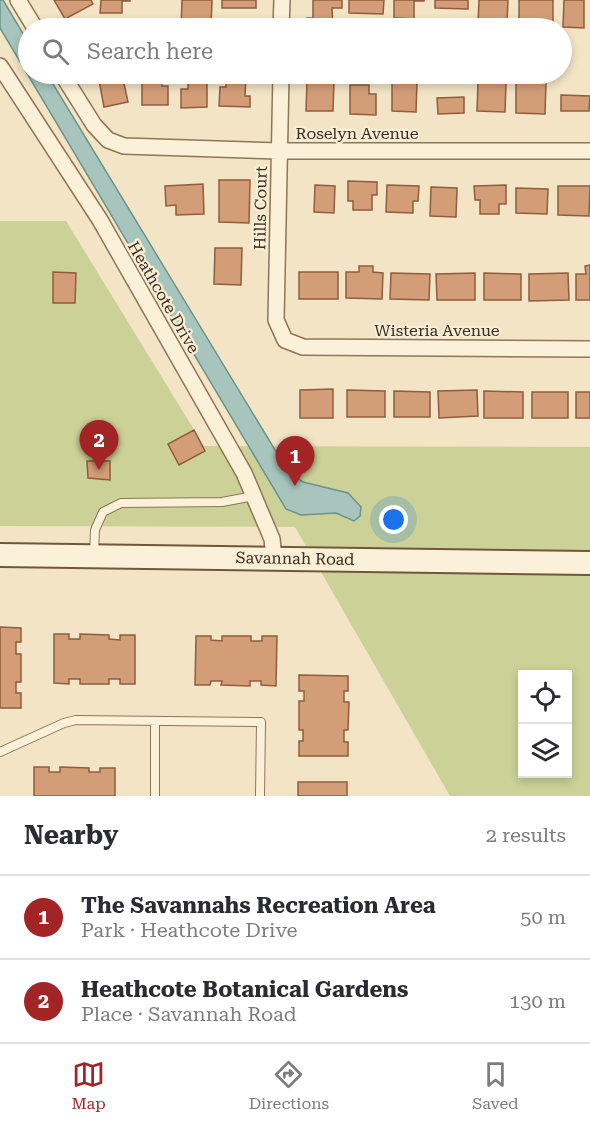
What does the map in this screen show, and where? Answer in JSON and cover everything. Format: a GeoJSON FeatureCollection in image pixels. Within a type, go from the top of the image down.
{"type":"FeatureCollection","features":[{"type":"Feature","properties":{"kind":"street"},"geometry":{"type":"LineString","coordinates":[[18,0],[29,18]]}},
{"type":"Feature","properties":{"kind":"street"},"geometry":{"type":"LineString","coordinates":[[282,0],[282,18]]}},
{"type":"Feature","properties":{"kind":"street","name":"Heathcote Drive"},"geometry":{"type":"LineString","coordinates":[[0,66],[100,220],[244,473],[272,539],[274,558]]}},
{"type":"Feature","properties":{"kind":"street","name":"Roselyn Avenue"},"geometry":{"type":"LineString","coordinates":[[68,84],[93,125],[108,140],[124,146],[279,151],[590,151]]}},
{"type":"Feature","properties":{"kind":"street","name":"Hills Court"},"geometry":{"type":"LineString","coordinates":[[281,84],[276,320],[285,340]]}},
{"type":"Feature","properties":{"kind":"street","name":"Wisteria Avenue"},"geometry":{"type":"LineString","coordinates":[[285,340],[303,347],[590,349]]}},
{"type":"Feature","properties":{"kind":"street","name":"Savannah Road"},"geometry":{"type":"LineString","coordinates":[[0,555],[590,563]]}},
{"type":"Feature","properties":{"kind":"lane"},"geometry":{"type":"LineString","coordinates":[[94,556],[95,530],[104,512],[121,503],[222,502],[254,496]]}},
{"type":"Feature","properties":{"kind":"lane"},"geometry":{"type":"LineString","coordinates":[[0,753],[63,723],[76,720],[261,722],[260,796]]}},
{"type":"Feature","properties":{"kind":"lane"},"geometry":{"type":"LineString","coordinates":[[155,721],[155,796]]}},
{"type":"Feature","properties":{"kind":"green space"},"geometry":{"type":"Polygon","coordinates":[[[0,221],[66,221],[204,446],[590,447],[590,796],[450,796],[295,527],[0,526],[0,221]]]}},
{"type":"Feature","properties":{"kind":"water"},"geometry":{"type":"Polygon","coordinates":[[[0,0],[3,0],[18,25],[18,58],[0,28],[0,0]]]}},
{"type":"Feature","properties":{"kind":"water"},"geometry":{"type":"Polygon","coordinates":[[[33,84],[53,84],[289,473],[303,482],[348,493],[361,507],[360,516],[354,521],[336,513],[301,515],[286,509],[33,84]]]}},
{"type":"Feature","properties":{"kind":"building"},"geometry":{"type":"Polygon","coordinates":[[[54,0],[91,0],[93,4],[64,18],[54,0]]]}},
{"type":"Feature","properties":{"kind":"building"},"geometry":{"type":"Polygon","coordinates":[[[101,0],[130,1],[122,1],[122,13],[100,13],[101,0]]]}},
{"type":"Feature","properties":{"kind":"building"},"geometry":{"type":"Polygon","coordinates":[[[182,0],[212,0],[211,18],[181,18],[182,0]]]}},
{"type":"Feature","properties":{"kind":"building"},"geometry":{"type":"Polygon","coordinates":[[[222,0],[256,0],[256,8],[222,8],[222,0]]]}},
{"type":"Feature","properties":{"kind":"building"},"geometry":{"type":"Polygon","coordinates":[[[313,0],[342,0],[342,8],[332,8],[332,18],[313,18],[313,0]]]}},
{"type":"Feature","properties":{"kind":"building"},"geometry":{"type":"Polygon","coordinates":[[[349,0],[384,0],[383,14],[349,13],[349,0]]]}},
{"type":"Feature","properties":{"kind":"building"},"geometry":{"type":"Polygon","coordinates":[[[394,0],[424,0],[414,1],[414,18],[394,18],[394,0]]]}},
{"type":"Feature","properties":{"kind":"building"},"geometry":{"type":"Polygon","coordinates":[[[435,0],[468,0],[468,9],[435,8],[435,0]]]}},
{"type":"Feature","properties":{"kind":"building"},"geometry":{"type":"Polygon","coordinates":[[[479,0],[508,0],[507,18],[478,18],[479,0]]]}},
{"type":"Feature","properties":{"kind":"building"},"geometry":{"type":"Polygon","coordinates":[[[519,0],[553,0],[553,18],[519,18],[519,0]]]}},
{"type":"Feature","properties":{"kind":"building"},"geometry":{"type":"Polygon","coordinates":[[[564,0],[584,0],[584,28],[572,27],[572,18],[563,18],[564,0]]]}},
{"type":"Feature","properties":{"kind":"building"},"geometry":{"type":"Polygon","coordinates":[[[100,84],[124,84],[128,102],[104,107],[100,84]]]}},
{"type":"Feature","properties":{"kind":"building"},"geometry":{"type":"Polygon","coordinates":[[[142,84],[168,86],[168,105],[142,105],[142,84]]]}},
{"type":"Feature","properties":{"kind":"building"},"geometry":{"type":"Polygon","coordinates":[[[188,84],[207,84],[207,107],[181,108],[181,89],[188,89],[188,84]]]}},
{"type":"Feature","properties":{"kind":"building"},"geometry":{"type":"Polygon","coordinates":[[[226,84],[246,84],[245,96],[250,96],[250,107],[219,106],[220,87],[226,87],[226,84]]]}},
{"type":"Feature","properties":{"kind":"building"},"geometry":{"type":"Polygon","coordinates":[[[307,84],[334,84],[333,111],[306,111],[307,84]]]}},
{"type":"Feature","properties":{"kind":"building"},"geometry":{"type":"Polygon","coordinates":[[[392,84],[417,84],[416,112],[392,111],[392,84]]]}},
{"type":"Feature","properties":{"kind":"building"},"geometry":{"type":"Polygon","coordinates":[[[478,84],[506,84],[505,112],[477,111],[478,84]]]}},
{"type":"Feature","properties":{"kind":"building"},"geometry":{"type":"Polygon","coordinates":[[[516,84],[546,84],[545,114],[516,113],[516,84]]]}},
{"type":"Feature","properties":{"kind":"building"},"geometry":{"type":"Polygon","coordinates":[[[350,85],[369,85],[369,94],[376,94],[376,115],[350,114],[350,85]]]}},
{"type":"Feature","properties":{"kind":"building"},"geometry":{"type":"Polygon","coordinates":[[[561,95],[590,96],[589,111],[561,111],[561,95]]]}},
{"type":"Feature","properties":{"kind":"building"},"geometry":{"type":"Polygon","coordinates":[[[464,97],[464,113],[438,114],[437,98],[464,97]]]}},
{"type":"Feature","properties":{"kind":"building"},"geometry":{"type":"Polygon","coordinates":[[[219,180],[250,180],[249,223],[219,222],[219,180]]]}},
{"type":"Feature","properties":{"kind":"building"},"geometry":{"type":"Polygon","coordinates":[[[348,181],[377,182],[377,195],[372,195],[372,210],[353,210],[353,201],[348,201],[348,181]]]}},
{"type":"Feature","properties":{"kind":"building"},"geometry":{"type":"Polygon","coordinates":[[[203,184],[204,214],[176,215],[176,205],[166,206],[165,186],[203,184]]]}},
{"type":"Feature","properties":{"kind":"building"},"geometry":{"type":"Polygon","coordinates":[[[315,185],[335,186],[334,213],[314,212],[315,185]]]}},
{"type":"Feature","properties":{"kind":"building"},"geometry":{"type":"Polygon","coordinates":[[[387,185],[419,186],[418,201],[413,201],[413,213],[386,212],[387,185]]]}},
{"type":"Feature","properties":{"kind":"building"},"geometry":{"type":"Polygon","coordinates":[[[506,185],[506,204],[499,204],[499,214],[480,214],[480,200],[475,200],[474,186],[506,185]]]}},
{"type":"Feature","properties":{"kind":"building"},"geometry":{"type":"Polygon","coordinates":[[[558,186],[590,186],[589,216],[558,215],[558,186]]]}},
{"type":"Feature","properties":{"kind":"building"},"geometry":{"type":"Polygon","coordinates":[[[431,187],[457,188],[456,217],[430,216],[431,187]]]}},
{"type":"Feature","properties":{"kind":"building"},"geometry":{"type":"Polygon","coordinates":[[[516,188],[548,189],[547,214],[516,213],[516,188]]]}},
{"type":"Feature","properties":{"kind":"building"},"geometry":{"type":"Polygon","coordinates":[[[215,248],[242,248],[241,285],[214,284],[215,248]]]}},
{"type":"Feature","properties":{"kind":"building"},"geometry":{"type":"Polygon","coordinates":[[[590,265],[590,300],[576,300],[576,274],[586,274],[585,266],[590,265]]]}},
{"type":"Feature","properties":{"kind":"building"},"geometry":{"type":"Polygon","coordinates":[[[359,266],[373,266],[373,272],[383,273],[382,299],[346,298],[346,272],[359,272],[359,266]]]}},
{"type":"Feature","properties":{"kind":"building"},"geometry":{"type":"Polygon","coordinates":[[[53,272],[76,273],[75,303],[53,303],[53,272]]]}},
{"type":"Feature","properties":{"kind":"building"},"geometry":{"type":"Polygon","coordinates":[[[299,272],[338,272],[338,299],[299,299],[299,272]]]}},
{"type":"Feature","properties":{"kind":"building"},"geometry":{"type":"Polygon","coordinates":[[[391,273],[430,274],[429,300],[390,299],[391,273]]]}},
{"type":"Feature","properties":{"kind":"building"},"geometry":{"type":"Polygon","coordinates":[[[475,273],[475,300],[437,300],[436,274],[475,273]]]}},
{"type":"Feature","properties":{"kind":"building"},"geometry":{"type":"Polygon","coordinates":[[[484,273],[521,274],[521,300],[484,300],[484,273]]]}},
{"type":"Feature","properties":{"kind":"building"},"geometry":{"type":"Polygon","coordinates":[[[568,273],[569,300],[529,301],[529,274],[568,273]]]}},
{"type":"Feature","properties":{"kind":"building"},"geometry":{"type":"Polygon","coordinates":[[[333,389],[333,418],[300,418],[300,390],[333,389]]]}},
{"type":"Feature","properties":{"kind":"building"},"geometry":{"type":"Polygon","coordinates":[[[347,390],[385,391],[385,417],[347,417],[347,390]]]}},
{"type":"Feature","properties":{"kind":"building"},"geometry":{"type":"Polygon","coordinates":[[[477,390],[478,416],[439,418],[438,391],[477,390]]]}},
{"type":"Feature","properties":{"kind":"building"},"geometry":{"type":"Polygon","coordinates":[[[394,391],[430,392],[430,417],[394,417],[394,391]]]}},
{"type":"Feature","properties":{"kind":"building"},"geometry":{"type":"Polygon","coordinates":[[[484,391],[523,392],[523,418],[484,418],[484,391]]]}},
{"type":"Feature","properties":{"kind":"building"},"geometry":{"type":"Polygon","coordinates":[[[532,392],[568,392],[568,418],[532,418],[532,392]]]}},
{"type":"Feature","properties":{"kind":"building"},"geometry":{"type":"Polygon","coordinates":[[[576,392],[590,392],[590,418],[576,418],[576,392]]]}},
{"type":"Feature","properties":{"kind":"building"},"geometry":{"type":"Polygon","coordinates":[[[194,430],[205,451],[179,465],[168,444],[194,430]]]}},
{"type":"Feature","properties":{"kind":"building"},"geometry":{"type":"Polygon","coordinates":[[[87,461],[110,461],[110,480],[88,478],[87,461]]]}},
{"type":"Feature","properties":{"kind":"building"},"geometry":{"type":"Polygon","coordinates":[[[0,627],[21,628],[21,642],[16,642],[16,654],[21,654],[21,682],[16,682],[16,693],[21,693],[21,708],[0,708],[0,627]]]}},
{"type":"Feature","properties":{"kind":"building"},"geometry":{"type":"Polygon","coordinates":[[[54,634],[69,634],[69,639],[80,639],[80,634],[109,635],[109,639],[120,640],[120,635],[135,635],[135,684],[120,684],[120,679],[109,679],[109,684],[80,684],[80,679],[69,679],[69,684],[54,683],[54,634]]]}},
{"type":"Feature","properties":{"kind":"building"},"geometry":{"type":"Polygon","coordinates":[[[196,636],[211,636],[211,640],[222,641],[222,636],[251,636],[251,641],[262,641],[262,636],[277,636],[276,686],[261,685],[261,681],[250,681],[250,686],[221,685],[222,681],[211,681],[210,685],[195,685],[196,636]]]}},
{"type":"Feature","properties":{"kind":"building"},"geometry":{"type":"Polygon","coordinates":[[[299,675],[348,676],[348,691],[344,691],[344,702],[349,702],[348,730],[344,730],[344,742],[348,742],[348,756],[299,756],[299,741],[303,741],[303,730],[299,730],[299,701],[304,701],[304,691],[299,691],[299,675]]]}},
{"type":"Feature","properties":{"kind":"building"},"geometry":{"type":"Polygon","coordinates":[[[34,767],[49,767],[49,772],[60,772],[60,767],[89,768],[89,772],[100,772],[100,768],[115,768],[115,796],[34,796],[34,767]]]}},
{"type":"Feature","properties":{"kind":"building"},"geometry":{"type":"Polygon","coordinates":[[[298,782],[347,782],[347,796],[298,796],[298,782]]]}},
{"type":"Feature","properties":{"kind":"place","name":"Heathcote Botanical Gardens"},"geometry":{"type":"Point","coordinates":[99,470]}},
{"type":"Feature","properties":{"kind":"place","name":"The Savannahs Recreation Area"},"geometry":{"type":"Point","coordinates":[295,486]}}]}
